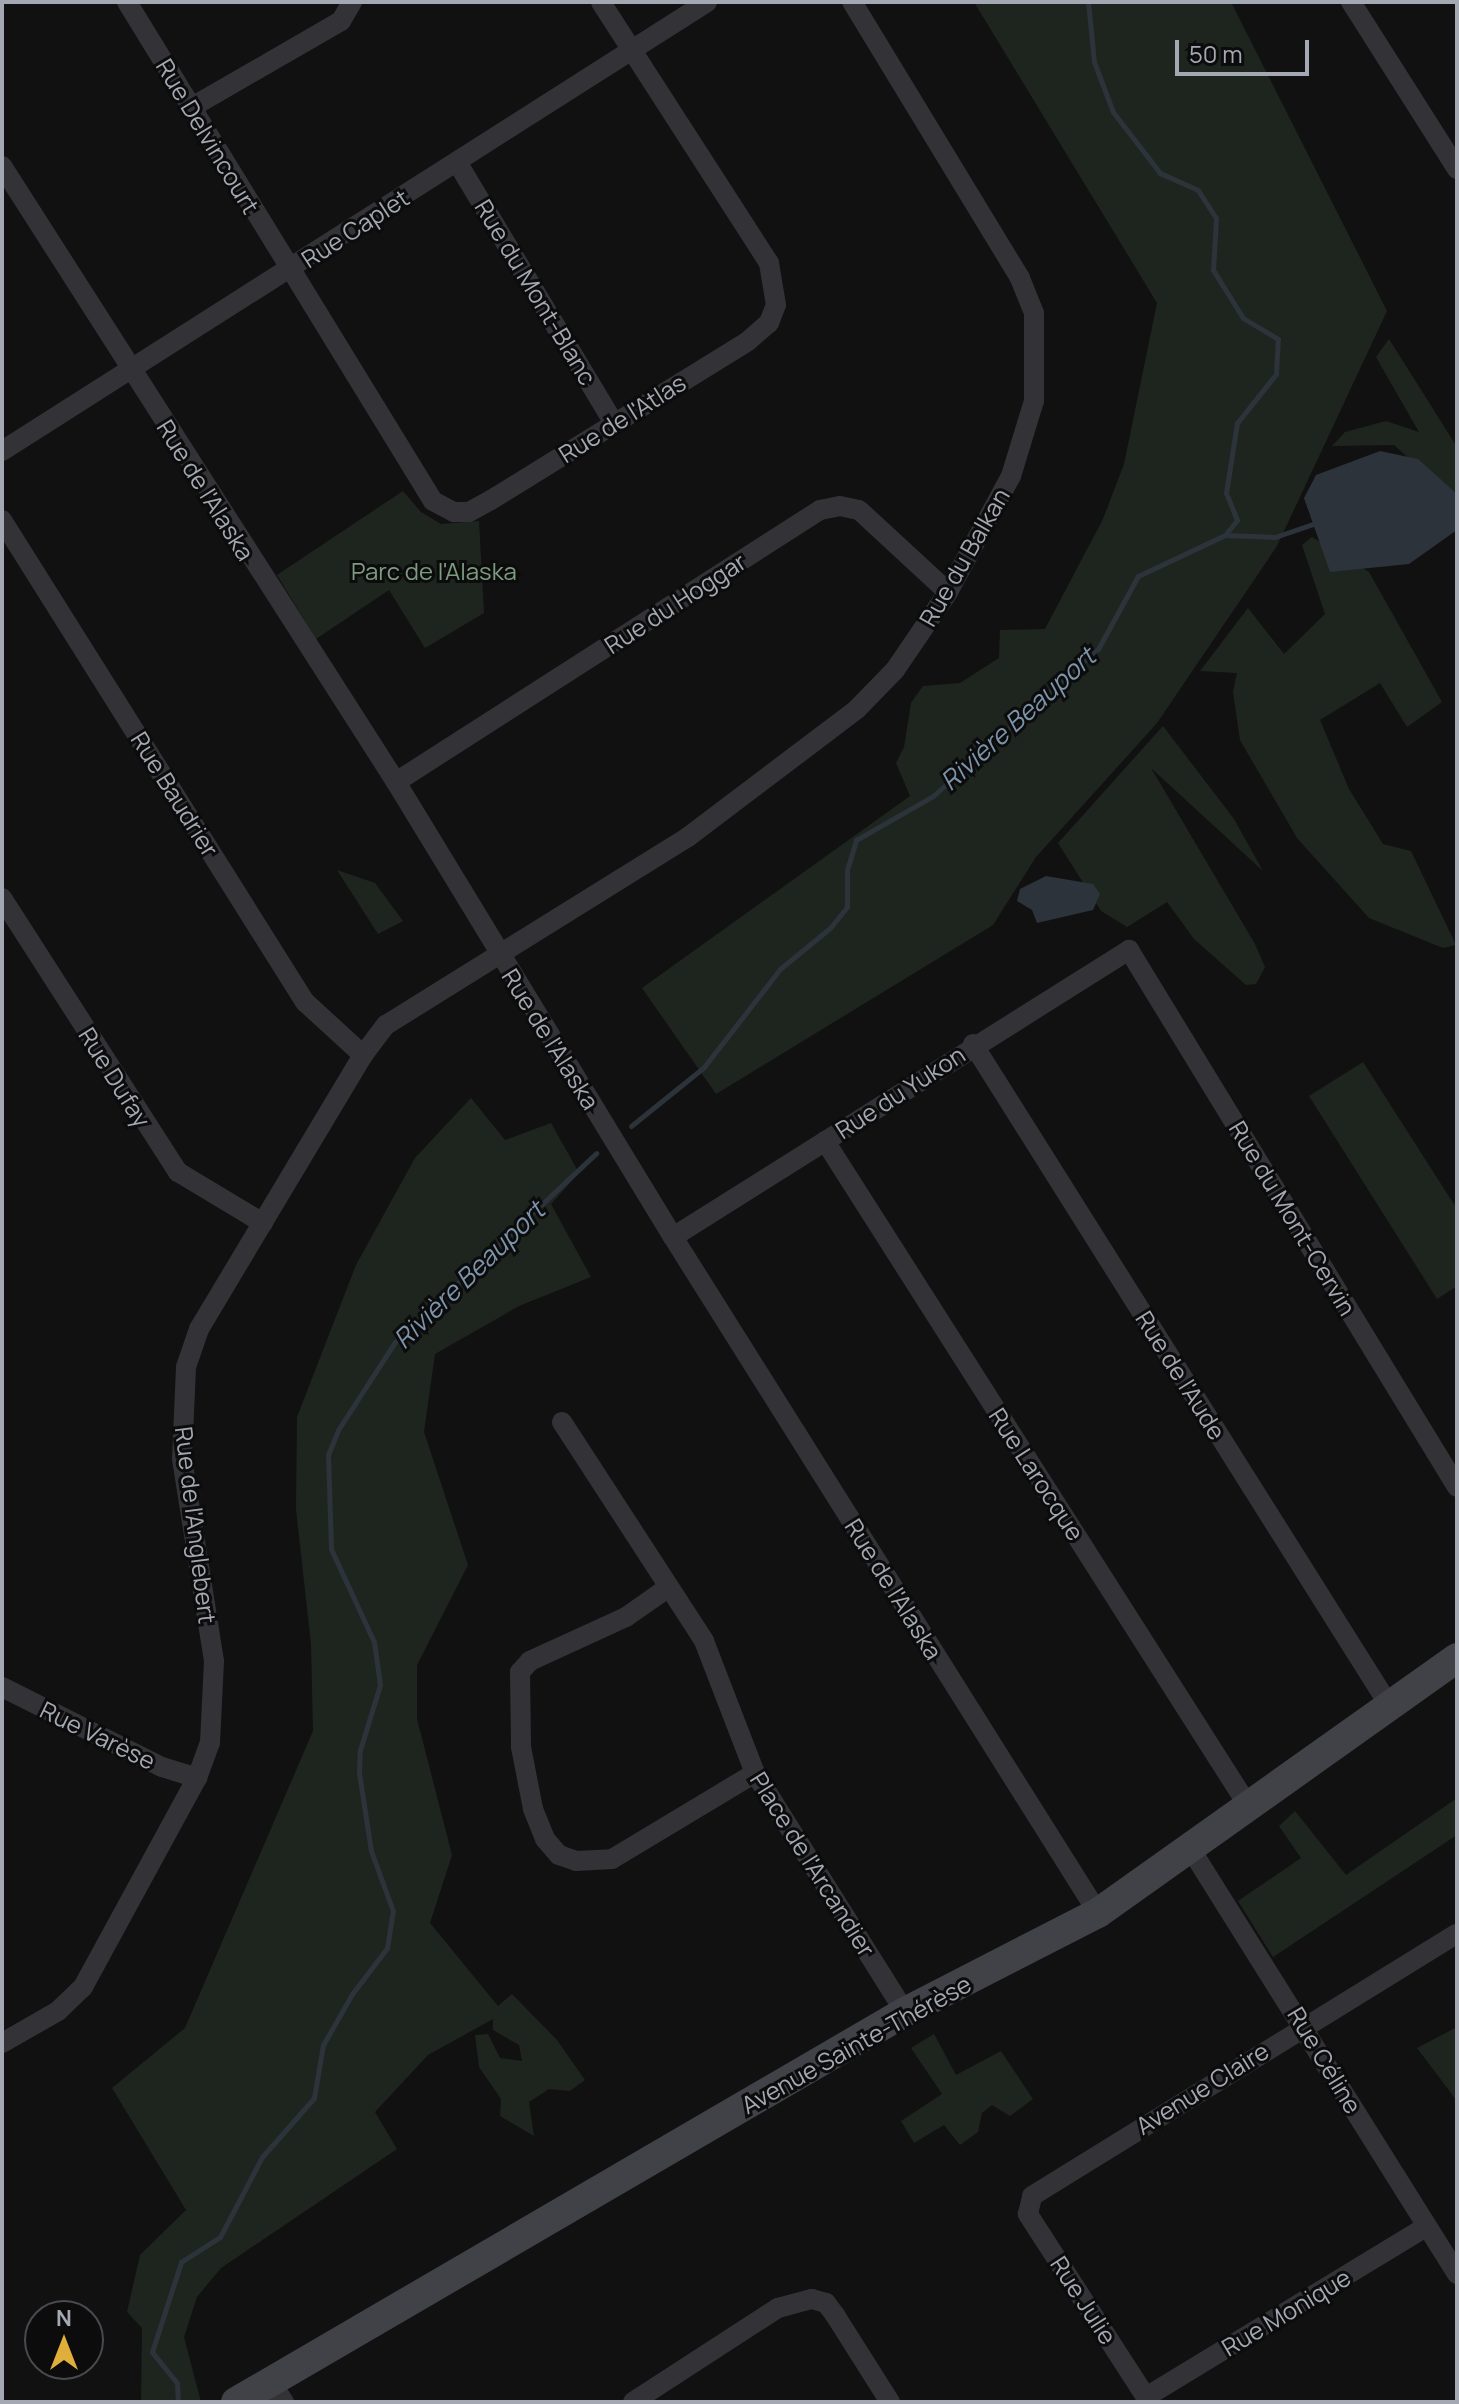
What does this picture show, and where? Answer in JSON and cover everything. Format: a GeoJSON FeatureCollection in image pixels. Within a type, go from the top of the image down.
{"type":"FeatureCollection","features":[{"type":"Feature","properties":{"kind":"street","name":"Rue Delvincourt"},"geometry":{"type":"LineString","coordinates":[[127,2],[288,271]]}},
{"type":"Feature","properties":{"kind":"street"},"geometry":{"type":"LineString","coordinates":[[192,107],[341,21],[352,2]]}},
{"type":"Feature","properties":{"kind":"street"},"geometry":{"type":"LineString","coordinates":[[601,2],[631,52]]}},
{"type":"Feature","properties":{"kind":"street","name":"Rue Caplet"},"geometry":{"type":"LineString","coordinates":[[2,451],[707,2]]}},
{"type":"Feature","properties":{"kind":"street","name":"Rue du Balkan"},"geometry":{"type":"LineString","coordinates":[[500,956],[688,837],[857,709],[895,670],[948,592],[1011,476],[1034,401],[1034,313],[1020,278],[852,2]]}},
{"type":"Feature","properties":{"kind":"street"},"geometry":{"type":"LineString","coordinates":[[1351,2],[1457,169]]}},
{"type":"Feature","properties":{"kind":"street","name":"Rue de l'Atlas"},"geometry":{"type":"LineString","coordinates":[[288,271],[433,501],[454,512],[469,512],[491,500],[748,341],[769,323],[776,305],[769,263],[631,52]]}},
{"type":"Feature","properties":{"kind":"street","name":"Rue du Mont-Blanc"},"geometry":{"type":"LineString","coordinates":[[457,162],[614,423]]}},
{"type":"Feature","properties":{"kind":"street","name":"Rue de l'Alaska"},"geometry":{"type":"LineString","coordinates":[[2,166],[396,782],[673,1237],[1098,1913]]}},
{"type":"Feature","properties":{"kind":"street","name":"Rue du Hoggar"},"geometry":{"type":"LineString","coordinates":[[396,782],[820,510],[840,506],[859,510],[948,592]]}},
{"type":"Feature","properties":{"kind":"street","name":"Rue Baudrier"},"geometry":{"type":"LineString","coordinates":[[2,520],[305,1002],[363,1055]]}},
{"type":"Feature","properties":{"kind":"street","name":"Rue Dufay"},"geometry":{"type":"LineString","coordinates":[[2,898],[178,1172],[263,1223]]}},
{"type":"Feature","properties":{"kind":"street","name":"Rue du Yukon"},"geometry":{"type":"LineString","coordinates":[[673,1237],[973,1044],[1129,950]]}},
{"type":"Feature","properties":{"kind":"street","name":"Rue du Mont-Cervin"},"geometry":{"type":"LineString","coordinates":[[1129,950],[1457,1487]]}},
{"type":"Feature","properties":{"kind":"street","name":"Rue de l'Anglebert"},"geometry":{"type":"LineString","coordinates":[[2,2043],[58,2011],[83,1987],[197,1778],[210,1743],[216,1695],[182,1459],[181,1406],[186,1367],[199,1329],[363,1055],[386,1025],[500,956]]}},
{"type":"Feature","properties":{"kind":"street","name":"Rue de l'Aude"},"geometry":{"type":"LineString","coordinates":[[973,1044],[1389,1705]]}},
{"type":"Feature","properties":{"kind":"street","name":"Rue Larocque"},"geometry":{"type":"LineString","coordinates":[[825,1141],[1249,1807]]}},
{"type":"Feature","properties":{"kind":"street","name":"Place de l'Arcandier"},"geometry":{"type":"LineString","coordinates":[[562,1422],[666,1589],[704,1641],[755,1773],[905,2012]]}},
{"type":"Feature","properties":{"kind":"street"},"geometry":{"type":"LineString","coordinates":[[666,1589],[626,1617],[530,1661],[520,1672],[521,1747],[545,1839],[559,1855],[576,1861],[612,1859],[755,1773]]}},
{"type":"Feature","properties":{"kind":"street","name":"Avenue Sainte-Thérèse"},"geometry":{"type":"LineString","coordinates":[[236,2402],[278,2392],[905,2012],[1098,1913],[1457,1658]]}},
{"type":"Feature","properties":{"kind":"street","name":"Rue Varèse"},"geometry":{"type":"LineString","coordinates":[[2,1687],[162,1767],[197,1778]]}},
{"type":"Feature","properties":{"kind":"street","name":"Rue Céline"},"geometry":{"type":"LineString","coordinates":[[1190,1848],[1305,2024],[1457,2274]]}},
{"type":"Feature","properties":{"kind":"street","name":"Avenue Claire"},"geometry":{"type":"LineString","coordinates":[[1032,2196],[1305,2024],[1457,1934]]}},
{"type":"Feature","properties":{"kind":"street","name":"Rue Julie"},"geometry":{"type":"LineString","coordinates":[[1032,2196],[1028,2214],[1147,2400]]}},
{"type":"Feature","properties":{"kind":"street","name":"Rue Monique"},"geometry":{"type":"LineString","coordinates":[[1147,2400],[1426,2227]]}},
{"type":"Feature","properties":{"kind":"street"},"geometry":{"type":"LineString","coordinates":[[633,2402],[778,2308],[812,2299],[826,2303],[890,2402]]}},
{"type":"Feature","properties":{"kind":"green space"},"geometry":{"type":"Polygon","coordinates":[[[974,2],[1231,2],[1387,311],[1277,546],[1157,723],[1036,857],[993,925],[716,1094],[642,988],[910,796],[896,763],[904,747],[911,703],[923,686],[960,683],[999,658],[1000,630],[1045,629],[1103,519],[1124,464],[1157,303],[974,2]]]}},
{"type":"Feature","properties":{"kind":"green space"},"geometry":{"type":"Polygon","coordinates":[[[1389,339],[1457,447],[1457,502],[1394,445],[1332,446],[1345,432],[1386,421],[1419,432],[1376,357],[1389,339]]]}},
{"type":"Feature","properties":{"kind":"green space","name":"Parc de l'Alaska"},"geometry":{"type":"Polygon","coordinates":[[[403,491],[421,512],[441,524],[479,521],[484,613],[425,648],[389,590],[316,639],[277,575],[403,491]]]}},
{"type":"Feature","properties":{"kind":"green space"},"geometry":{"type":"Polygon","coordinates":[[[1312,537],[1369,572],[1442,702],[1407,727],[1380,683],[1320,720],[1349,789],[1383,844],[1411,851],[1456,945],[1443,948],[1369,918],[1297,838],[1240,740],[1233,692],[1237,673],[1200,671],[1248,608],[1284,654],[1325,614],[1302,545],[1312,537]]]}},
{"type":"Feature","properties":{"kind":"green space"},"geometry":{"type":"Polygon","coordinates":[[[1163,726],[1234,819],[1263,871],[1151,768],[1255,944],[1265,967],[1256,984],[1246,985],[1194,939],[1167,902],[1127,927],[1101,911],[1058,843],[1163,726]]]}},
{"type":"Feature","properties":{"kind":"green space"},"geometry":{"type":"Polygon","coordinates":[[[337,870],[375,883],[403,921],[378,934],[337,870]]]}},
{"type":"Feature","properties":{"kind":"green space"},"geometry":{"type":"Polygon","coordinates":[[[1363,1062],[1457,1209],[1457,1286],[1437,1299],[1309,1096],[1363,1062]]]}},
{"type":"Feature","properties":{"kind":"green space"},"geometry":{"type":"Polygon","coordinates":[[[471,1098],[505,1140],[551,1123],[579,1173],[551,1204],[591,1277],[519,1306],[435,1354],[424,1432],[468,1565],[417,1665],[417,1719],[452,1855],[430,1923],[498,2006],[512,1994],[557,2040],[585,2080],[570,2091],[549,2089],[529,2102],[534,2136],[500,2116],[501,2099],[479,2067],[475,2035],[488,2034],[500,2058],[522,2061],[519,2045],[493,2030],[493,2019],[428,2055],[375,2112],[397,2149],[221,2268],[197,2297],[184,2337],[201,2402],[141,2402],[142,2328],[127,2312],[140,2255],[186,2210],[112,2088],[185,2028],[313,1731],[311,1644],[296,1509],[297,1417],[356,1265],[415,1158],[471,1098]]]}},
{"type":"Feature","properties":{"kind":"green space"},"geometry":{"type":"Polygon","coordinates":[[[1457,1798],[1457,1835],[1273,1957],[1238,1901],[1301,1858],[1279,1826],[1295,1811],[1346,1875],[1457,1798]]]}},
{"type":"Feature","properties":{"kind":"green space"},"geometry":{"type":"Polygon","coordinates":[[[1457,2027],[1457,2101],[1417,2048],[1457,2027]]]}},
{"type":"Feature","properties":{"kind":"green space"},"geometry":{"type":"Polygon","coordinates":[[[934,2034],[956,2075],[1001,2051],[1033,2099],[1010,2116],[992,2105],[982,2113],[978,2132],[960,2145],[944,2125],[914,2143],[901,2121],[942,2094],[911,2048],[934,2034]]]}},
{"type":"Feature","properties":{"kind":"shaded area"},"geometry":{"type":"Polygon","coordinates":[[[1380,451],[1418,459],[1457,494],[1457,530],[1409,564],[1330,572],[1304,498],[1316,475],[1380,451]]]}},
{"type":"Feature","properties":{"kind":"shaded area"},"geometry":{"type":"Polygon","coordinates":[[[1046,876],[1093,884],[1100,894],[1093,910],[1037,923],[1032,910],[1017,901],[1020,889],[1046,876]]]}},
{"type":"Feature","properties":{"kind":"waterway","name":"Rivière Beauport"},"geometry":{"type":"LineString","coordinates":[[631,1126],[704,1067],[780,969],[830,928],[847,907],[847,870],[856,840],[933,796],[1098,649],[1138,576],[1225,535],[1237,520],[1226,493],[1237,423],[1276,374],[1278,339],[1243,318],[1213,270],[1216,218],[1198,190],[1160,173],[1113,112],[1094,62],[1088,2]]}},
{"type":"Feature","properties":{"kind":"waterway"},"geometry":{"type":"LineString","coordinates":[[1225,535],[1275,537],[1312,524]]}},
{"type":"Feature","properties":{"kind":"waterway","name":"Rivière Beauport"},"geometry":{"type":"LineString","coordinates":[[178,2402],[177,2383],[152,2352],[181,2262],[220,2237],[262,2157],[314,2098],[323,2045],[352,1994],[387,1948],[393,1911],[371,1851],[359,1773],[360,1750],[380,1685],[374,1642],[331,1549],[328,1455],[338,1430],[395,1342],[596,1153]]}}]}
